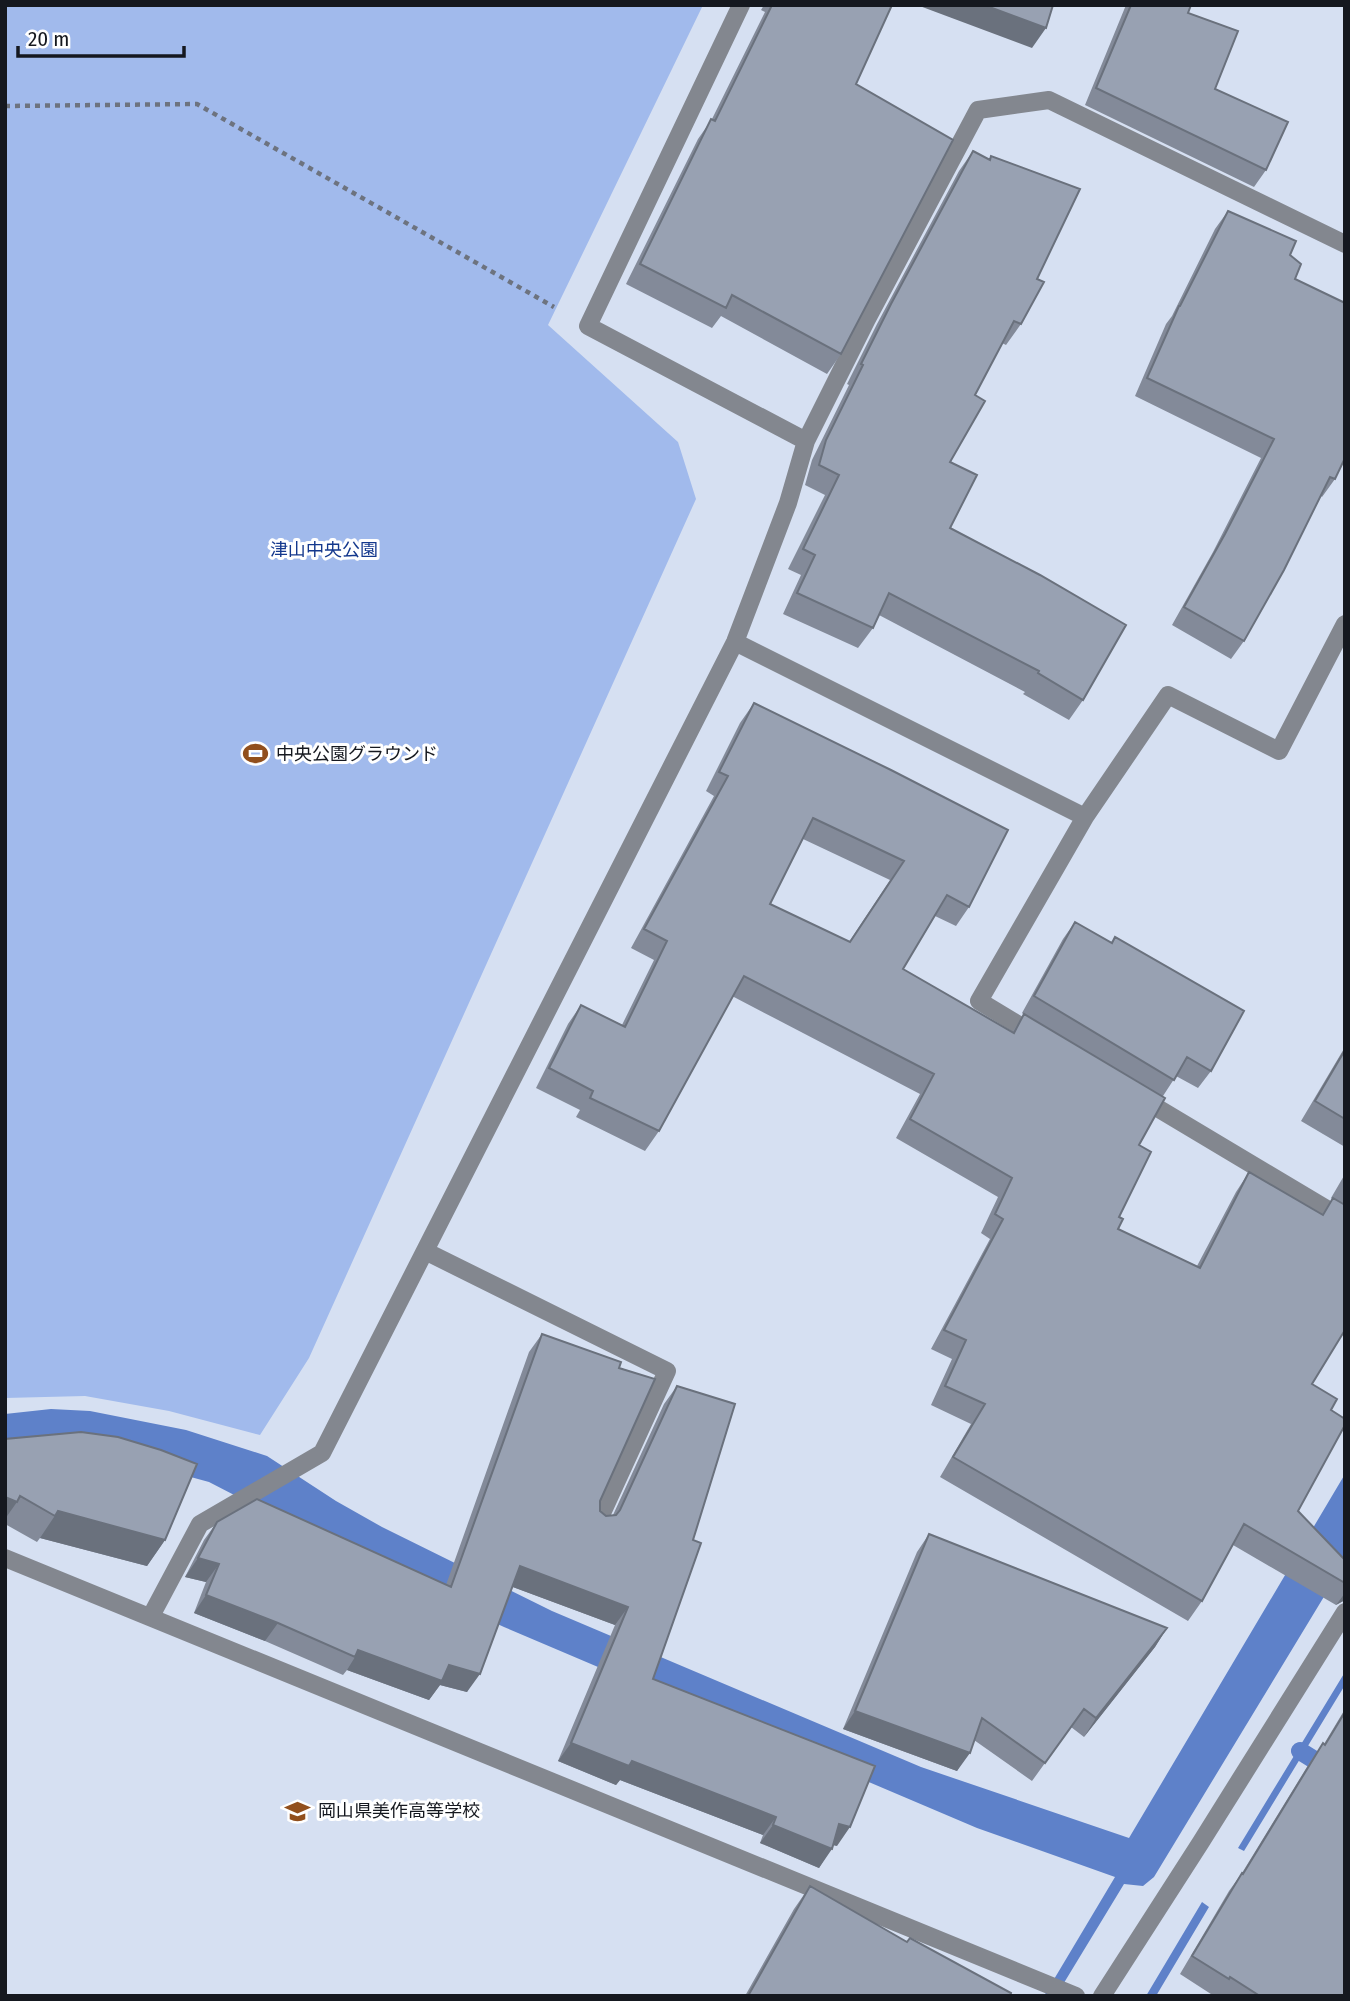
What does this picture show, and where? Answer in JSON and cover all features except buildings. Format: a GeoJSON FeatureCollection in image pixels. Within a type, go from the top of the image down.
{"type":"FeatureCollection","features":[{"type":"Feature","properties":{"kind":"street"},"geometry":{"type":"LineString","coordinates":[[741,5],[588,326],[807,441]]}},
{"type":"Feature","properties":{"kind":"street"},"geometry":{"type":"LineString","coordinates":[[151,1616],[200,1524],[322,1453],[735,642],[788,503],[807,441],[867,319],[978,110],[1049,100],[1345,244]]}},
{"type":"Feature","properties":{"kind":"street"},"geometry":{"type":"LineString","coordinates":[[1049,1043],[979,1001],[1085,817],[1168,695],[1279,751],[1345,624]]}},
{"type":"Feature","properties":{"kind":"street"},"geometry":{"type":"LineString","coordinates":[[735,642],[1085,817]]}},
{"type":"Feature","properties":{"kind":"street"},"geometry":{"type":"LineString","coordinates":[[1120,1086],[1345,1220]]}},
{"type":"Feature","properties":{"kind":"street"},"geometry":{"type":"LineString","coordinates":[[425,1251],[667,1371],[597,1524]]}},
{"type":"Feature","properties":{"kind":"street"},"geometry":{"type":"LineString","coordinates":[[5,1558],[1076,1996]]}},
{"type":"Feature","properties":{"kind":"street"},"geometry":{"type":"LineString","coordinates":[[1102,1996],[1345,1612]]}},
{"type":"Feature","properties":{"kind":"path"},"geometry":{"type":"LineString","coordinates":[[5,106],[197,104],[588,326]]}},
{"type":"Feature","properties":{"kind":"green space","name":"津山中央公園"},"geometry":{"type":"Polygon","coordinates":[[[5,5],[703,5],[548,325],[678,442],[696,499],[309,1358],[260,1435],[169,1411],[85,1396],[5,1398],[5,5]]]}},
{"type":"Feature","properties":{"kind":"shaded area"},"geometry":{"type":"Polygon","coordinates":[[[51,1409],[90,1411],[186,1430],[267,1456],[382,1527],[552,1611],[921,1767],[1129,1838],[1345,1474],[1345,1562],[1154,1877],[1143,1886],[1124,1884],[1056,1996],[1044,1996],[1115,1877],[977,1828],[504,1627],[373,1567],[209,1482],[121,1458],[5,1454],[5,1414],[51,1409]]]}},
{"type":"Feature","properties":{"kind":"shaded area"},"geometry":{"type":"Polygon","coordinates":[[[1345,1672],[1345,1685],[1244,1851],[1238,1848],[1345,1672]]]}},
{"type":"Feature","properties":{"kind":"shaded area"},"geometry":{"type":"Polygon","coordinates":[[[1202,1902],[1209,1907],[1156,1996],[1146,1996],[1202,1902]]]}},
{"type":"Feature","properties":{"kind":"waterway"},"geometry":{"type":"LineString","coordinates":[[1300,1751],[1345,1779]]}},
{"type":"Feature","properties":{"kind":"place","name":"中央公園グラウンド"},"geometry":{"type":"Point","coordinates":[256,754]}},
{"type":"Feature","properties":{"kind":"place","name":"岡山県美作高等学校"},"geometry":{"type":"Point","coordinates":[298,1811]}}]}
